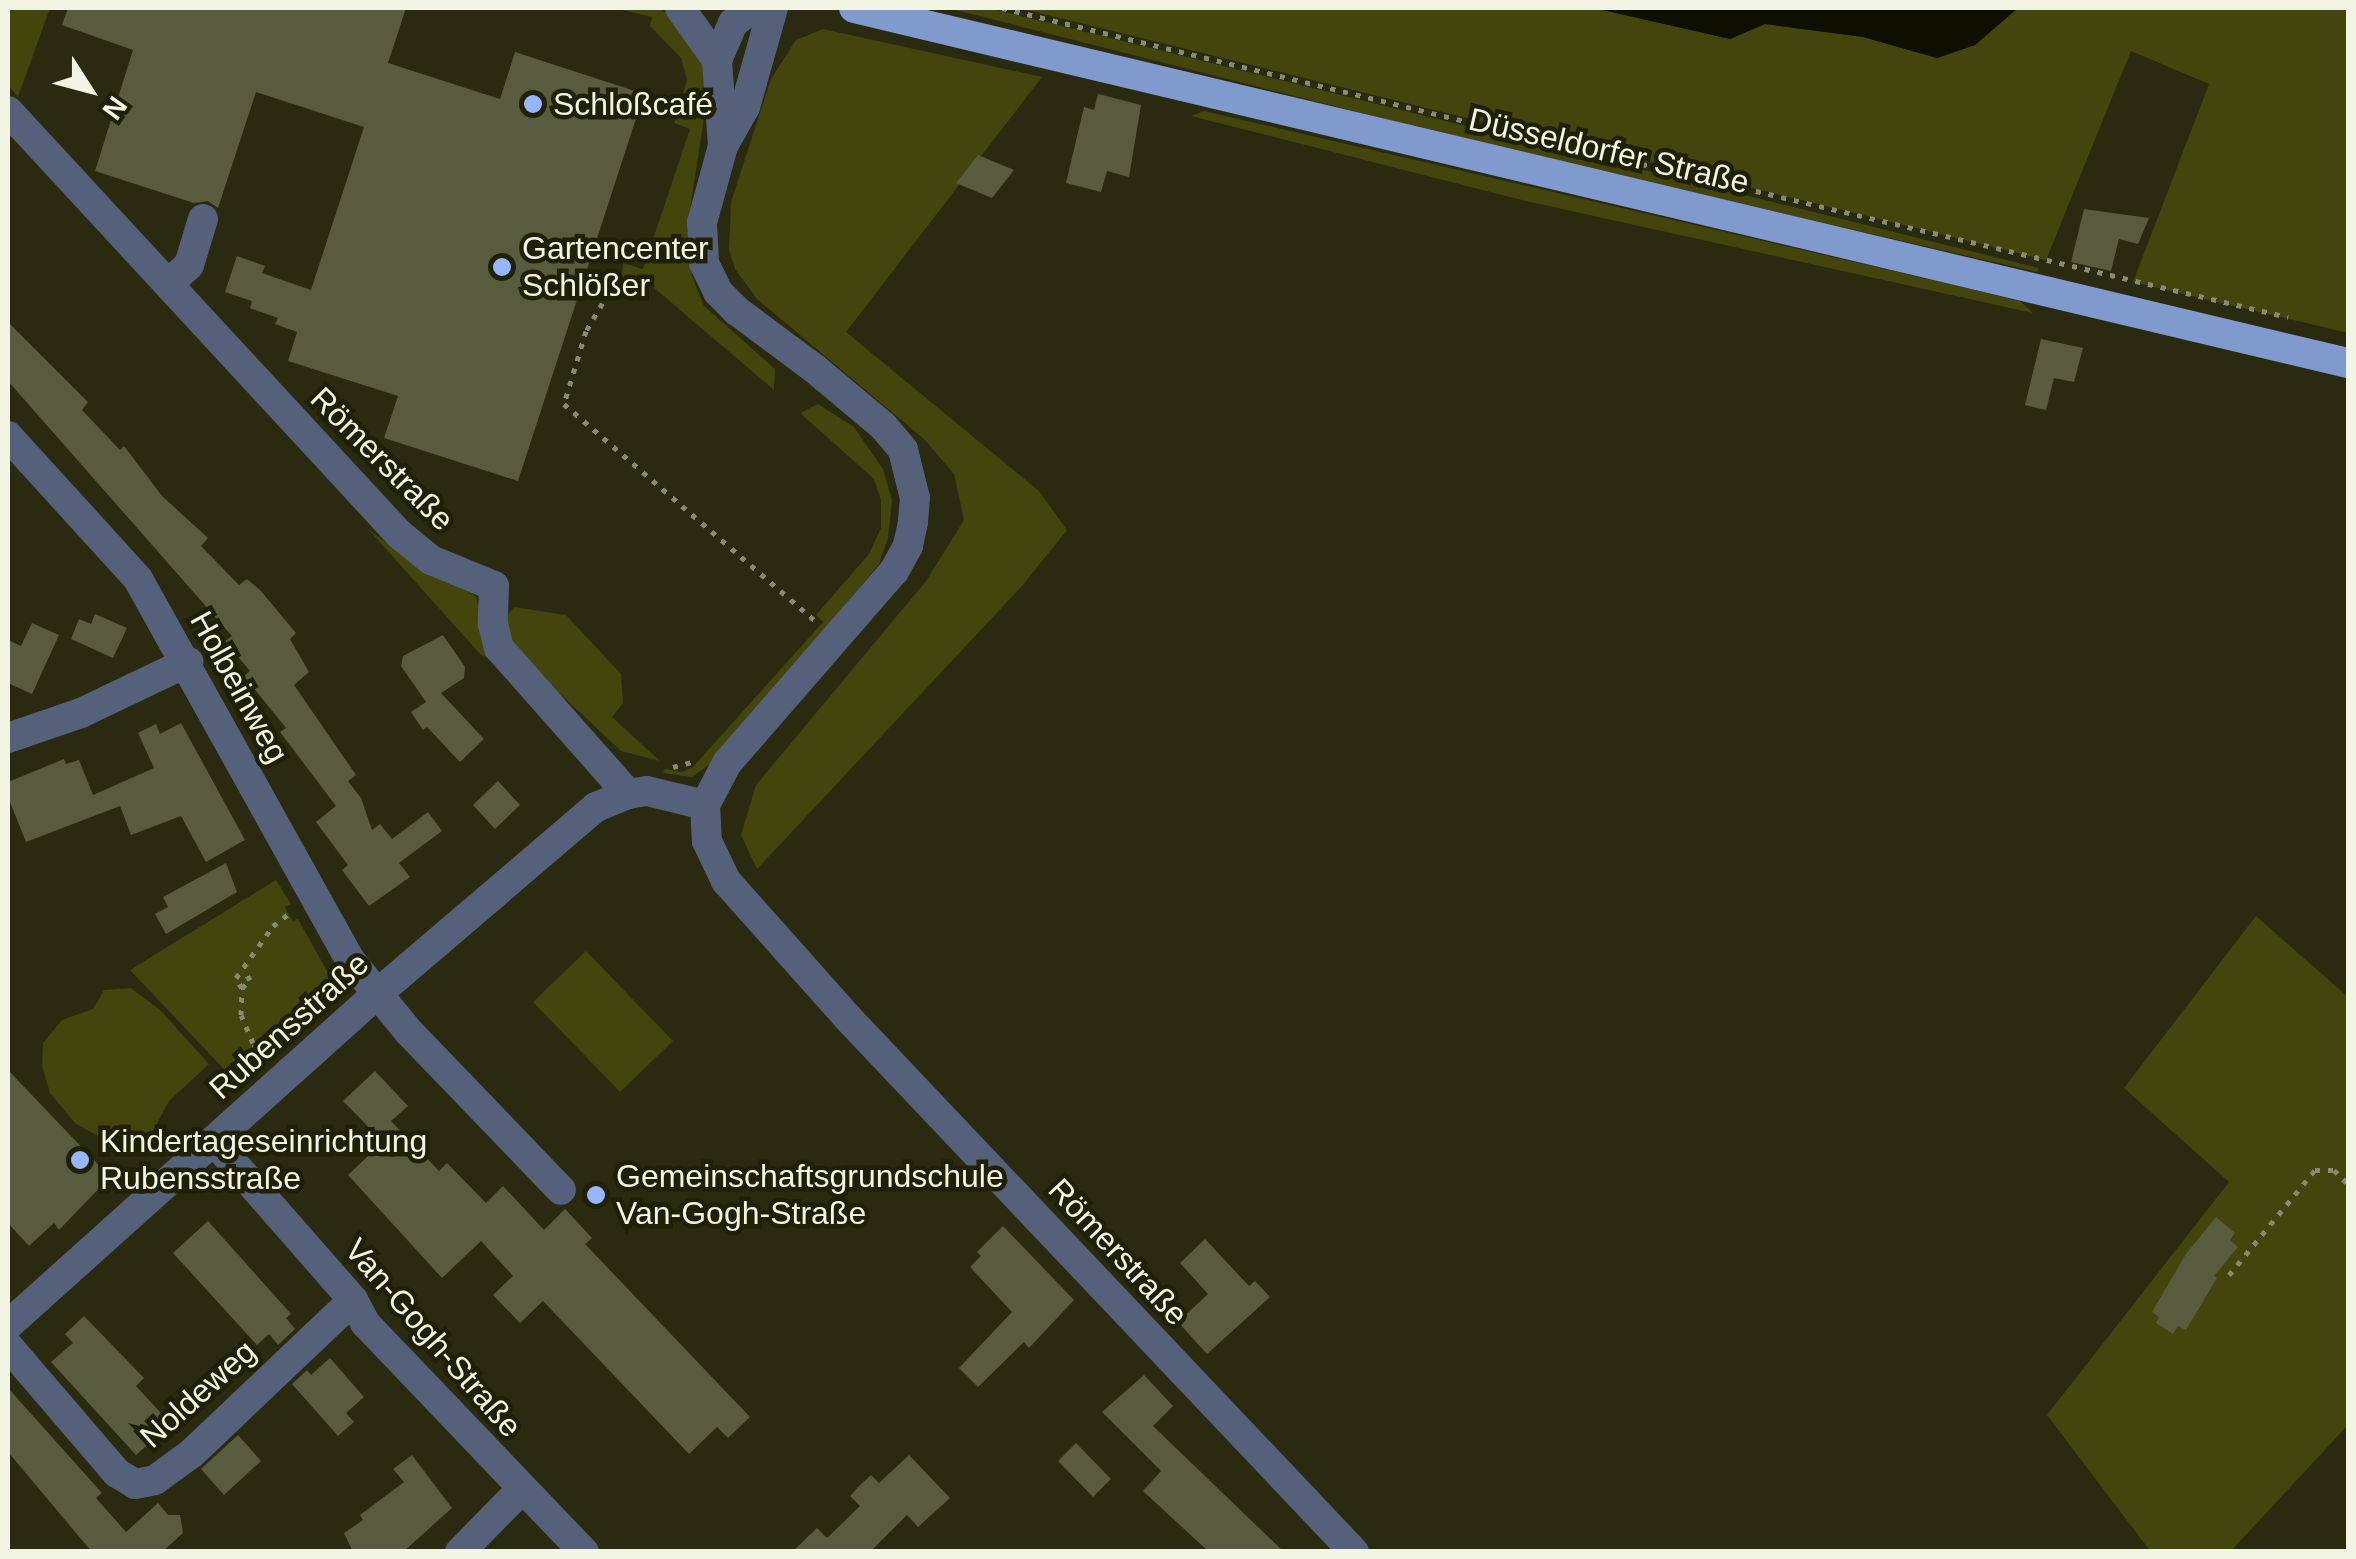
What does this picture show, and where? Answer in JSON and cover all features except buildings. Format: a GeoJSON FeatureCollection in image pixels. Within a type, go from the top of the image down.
{"type":"FeatureCollection","features":[{"type":"Feature","properties":{"kind":"main road","name":"Düsseldorfer Straße"},"geometry":{"type":"LineString","coordinates":[[854,8],[2348,363]]}},
{"type":"Feature","properties":{"kind":"street"},"geometry":{"type":"LineString","coordinates":[[680,8],[717,60]]}},
{"type":"Feature","properties":{"kind":"street"},"geometry":{"type":"LineString","coordinates":[[723,146],[717,60],[733,23],[753,8]]}},
{"type":"Feature","properties":{"kind":"street"},"geometry":{"type":"LineString","coordinates":[[628,794],[647,790],[705,804],[727,762],[894,571],[908,546],[915,498],[902,450],[884,427],[718,292],[704,263],[702,223],[723,146],[745,107],[773,8]]}},
{"type":"Feature","properties":{"kind":"street","name":"Römerstraße"},"geometry":{"type":"LineString","coordinates":[[8,111],[399,534],[431,560],[494,586],[493,624],[499,648],[628,794]]}},
{"type":"Feature","properties":{"kind":"street"},"geometry":{"type":"LineString","coordinates":[[168,284],[189,265],[203,219]]}},
{"type":"Feature","properties":{"kind":"street","name":"Holbeinweg"},"geometry":{"type":"LineString","coordinates":[[8,436],[138,579],[188,662],[350,960],[377,994],[561,1190]]}},
{"type":"Feature","properties":{"kind":"street"},"geometry":{"type":"LineString","coordinates":[[8,738],[82,712],[188,662]]}},
{"type":"Feature","properties":{"kind":"street","name":"Rubensstraße"},"geometry":{"type":"LineString","coordinates":[[14,1307],[214,1140],[596,807],[628,794]]}},
{"type":"Feature","properties":{"kind":"street","name":"Römerstraße"},"geometry":{"type":"LineString","coordinates":[[705,804],[707,842],[726,881],[847,1017],[1354,1552]]}},
{"type":"Feature","properties":{"kind":"street","name":"Van-Gogh-Straße"},"geometry":{"type":"LineString","coordinates":[[214,1140],[353,1300],[366,1324],[584,1552]]}},
{"type":"Feature","properties":{"kind":"street","name":"Noldeweg"},"geometry":{"type":"LineString","coordinates":[[8,1346],[117,1474],[135,1484],[155,1480],[192,1453],[353,1300]]}},
{"type":"Feature","properties":{"kind":"street"},"geometry":{"type":"LineString","coordinates":[[460,1552],[521,1490]]}},
{"type":"Feature","properties":{"kind":"path"},"geometry":{"type":"LineString","coordinates":[[1002,8],[1537,139]]}},
{"type":"Feature","properties":{"kind":"path"},"geometry":{"type":"LineString","coordinates":[[1631,162],[2295,319]]}},
{"type":"Feature","properties":{"kind":"path"},"geometry":{"type":"LineString","coordinates":[[609,292],[586,332],[564,404],[816,622],[804,636]]}},
{"type":"Feature","properties":{"kind":"path"},"geometry":{"type":"LineString","coordinates":[[663,766],[693,764],[705,750]]}},
{"type":"Feature","properties":{"kind":"path"},"geometry":{"type":"LineString","coordinates":[[284,1079],[252,1043],[240,1015],[242,988],[250,980],[244,972],[274,926],[315,898]]}},
{"type":"Feature","properties":{"kind":"path"},"geometry":{"type":"LineString","coordinates":[[2229,1274],[2315,1170],[2334,1170],[2348,1184]]}},
{"type":"Feature","properties":{"kind":"shaded area"},"geometry":{"type":"Polygon","coordinates":[[[8,8],[50,8],[18,97],[8,85],[8,8]]]}},
{"type":"Feature","properties":{"kind":"shaded area"},"geometry":{"type":"Polygon","coordinates":[[[614,8],[661,9],[684,26],[706,69],[703,125],[687,228],[692,276],[704,306],[775,369],[774,390],[639,275],[626,289],[621,284],[623,263],[643,269],[690,129],[674,123],[687,80],[681,58],[650,26],[652,17],[614,8]]]}},
{"type":"Feature","properties":{"kind":"shaded area"},"geometry":{"type":"Polygon","coordinates":[[[948,8],[989,8],[2039,268],[2037,272],[1491,146],[948,8]]]}},
{"type":"Feature","properties":{"kind":"shaded area"},"geometry":{"type":"Polygon","coordinates":[[[1019,8],[1594,8],[1730,39],[1765,24],[1863,37],[1937,58],[1975,45],[2018,8],[2348,8],[2348,333],[2133,282],[2209,84],[2131,51],[2046,260],[1019,8]]]}},
{"type":"Feature","properties":{"kind":"shaded area"},"geometry":{"type":"Polygon","coordinates":[[[1594,8],[2018,8],[1975,45],[1937,58],[1863,37],[1765,24],[1730,39],[1594,8]]]}},
{"type":"Feature","properties":{"kind":"shaded area"},"geometry":{"type":"Polygon","coordinates":[[[823,29],[1042,77],[846,332],[1039,491],[1067,530],[1022,586],[757,869],[741,835],[756,785],[926,581],[964,520],[954,474],[924,439],[757,299],[735,269],[729,250],[731,202],[771,79],[796,40],[823,29]]]}},
{"type":"Feature","properties":{"kind":"shaded area"},"geometry":{"type":"Polygon","coordinates":[[[1204,111],[2020,301],[2033,313],[1526,201],[1191,116],[1204,111]]]}},
{"type":"Feature","properties":{"kind":"shaded area"},"geometry":{"type":"Polygon","coordinates":[[[818,404],[854,427],[883,469],[892,500],[888,538],[879,564],[717,759],[692,777],[663,773],[665,769],[682,772],[693,767],[823,622],[816,615],[869,554],[881,528],[881,500],[874,479],[800,413],[818,404]]]}},
{"type":"Feature","properties":{"kind":"shaded area"},"geometry":{"type":"Polygon","coordinates":[[[368,529],[410,560],[476,596],[490,659],[481,655],[368,529]]]}},
{"type":"Feature","properties":{"kind":"shaded area"},"geometry":{"type":"Polygon","coordinates":[[[514,607],[566,615],[621,674],[623,703],[612,717],[660,761],[621,751],[539,674],[509,636],[506,617],[514,607]]]}},
{"type":"Feature","properties":{"kind":"shaded area"},"geometry":{"type":"Polygon","coordinates":[[[276,880],[291,904],[285,907],[288,913],[293,921],[298,919],[337,989],[335,998],[239,1085],[130,970],[276,880]]]}},
{"type":"Feature","properties":{"kind":"shaded area"},"geometry":{"type":"Polygon","coordinates":[[[2256,916],[2348,997],[2348,1425],[2231,1551],[2151,1552],[2047,1415],[2229,1182],[2124,1088],[2256,916]]]}},
{"type":"Feature","properties":{"kind":"shaded area"},"geometry":{"type":"Polygon","coordinates":[[[586,951],[673,1041],[620,1092],[533,1002],[586,951]]]}},
{"type":"Feature","properties":{"kind":"shaded area"},"geometry":{"type":"Polygon","coordinates":[[[131,988],[160,1010],[209,1064],[169,1101],[152,1133],[102,1138],[76,1124],[50,1093],[42,1066],[43,1043],[62,1020],[93,1009],[104,990],[131,988]]]}},
{"type":"Feature","properties":{"kind":"place","name":"Schloßcafé"},"geometry":{"type":"Point","coordinates":[533,104]}},
{"type":"Feature","properties":{"kind":"place","name":"Gartencenter Schlößer"},"geometry":{"type":"Point","coordinates":[502,267]}},
{"type":"Feature","properties":{"kind":"place","name":"Kindertageseinrichtung Rubensstraße"},"geometry":{"type":"Point","coordinates":[80,1160]}},
{"type":"Feature","properties":{"kind":"place","name":"Gemeinschaftsgrundschule Van-Gogh-Straße"},"geometry":{"type":"Point","coordinates":[596,1195]}}]}
